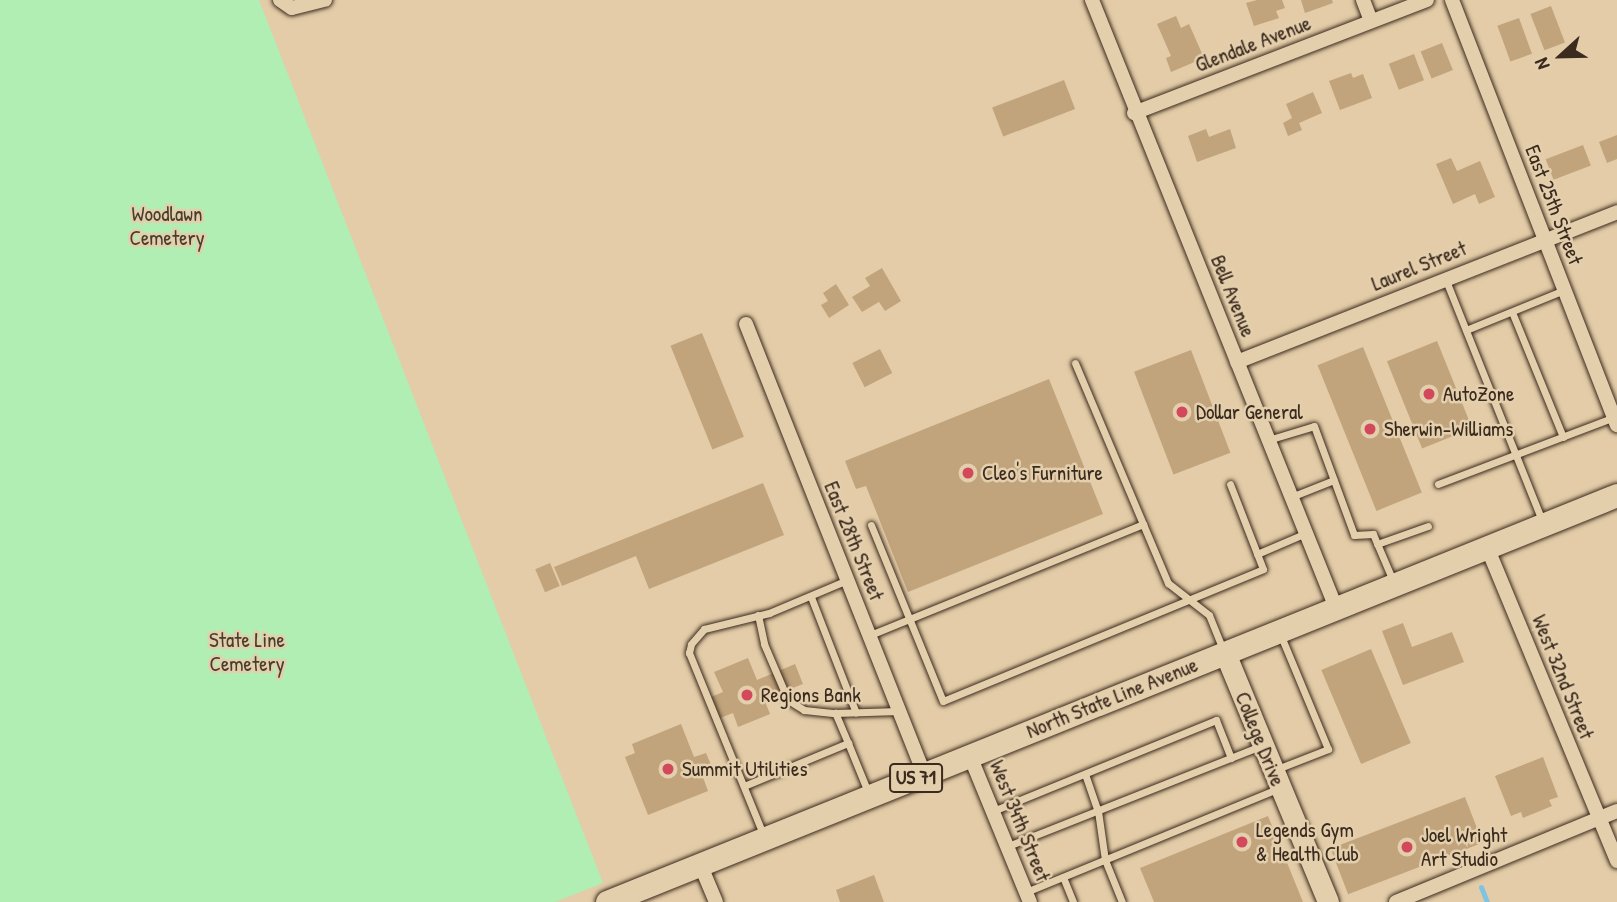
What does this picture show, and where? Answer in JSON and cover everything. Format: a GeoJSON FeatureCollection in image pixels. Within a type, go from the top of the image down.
{"type":"FeatureCollection","features":[{"type":"Feature","properties":{"kind":"main road","name":"North State Line Avenue"},"geometry":{"type":"LineString","coordinates":[[607,902],[1617,495]]}},
{"type":"Feature","properties":{"kind":"street"},"geometry":{"type":"LineString","coordinates":[[282,3],[301,8],[325,0]]}},
{"type":"Feature","properties":{"kind":"street","name":"Bell Avenue"},"geometry":{"type":"LineString","coordinates":[[1092,0],[1134,113],[1336,608]]}},
{"type":"Feature","properties":{"kind":"street"},"geometry":{"type":"LineString","coordinates":[[1363,0],[1371,21]]}},
{"type":"Feature","properties":{"kind":"street","name":"Glendale Avenue"},"geometry":{"type":"LineString","coordinates":[[1134,113],[1427,0]]}},
{"type":"Feature","properties":{"kind":"street","name":"East 25th Street"},"geometry":{"type":"LineString","coordinates":[[1452,0],[1615,421]]}},
{"type":"Feature","properties":{"kind":"street","name":"Laurel Street"},"geometry":{"type":"LineString","coordinates":[[1237,362],[1617,212]]}},
{"type":"Feature","properties":{"kind":"street","name":"East 28th Street"},"geometry":{"type":"LineString","coordinates":[[746,324],[924,774]]}},
{"type":"Feature","properties":{"kind":"street","name":"West 32nd Street"},"geometry":{"type":"LineString","coordinates":[[1487,547],[1617,861]]}},
{"type":"Feature","properties":{"kind":"street","name":"College Drive"},"geometry":{"type":"LineString","coordinates":[[1225,653],[1328,902]]}},
{"type":"Feature","properties":{"kind":"street","name":"West 34th Street"},"geometry":{"type":"LineString","coordinates":[[970,755],[1028,897]]}},
{"type":"Feature","properties":{"kind":"street"},"geometry":{"type":"LineString","coordinates":[[1396,902],[1617,811]]}},
{"type":"Feature","properties":{"kind":"street"},"geometry":{"type":"LineString","coordinates":[[700,864],[716,902]]}},
{"type":"Feature","properties":{"kind":"lane"},"geometry":{"type":"LineString","coordinates":[[1445,278],[1544,524]]}},
{"type":"Feature","properties":{"kind":"lane"},"geometry":{"type":"LineString","coordinates":[[1466,330],[1564,290]]}},
{"type":"Feature","properties":{"kind":"lane"},"geometry":{"type":"LineString","coordinates":[[1512,312],[1563,437]]}},
{"type":"Feature","properties":{"kind":"lane"},"geometry":{"type":"LineString","coordinates":[[1075,363],[1168,583],[1209,614],[1225,653]]}},
{"type":"Feature","properties":{"kind":"lane"},"geometry":{"type":"LineString","coordinates":[[1438,484],[1563,437],[1615,421]]}},
{"type":"Feature","properties":{"kind":"lane"},"geometry":{"type":"LineString","coordinates":[[1268,440],[1314,426],[1354,535],[1373,534],[1394,584]]}},
{"type":"Feature","properties":{"kind":"lane"},"geometry":{"type":"LineString","coordinates":[[1291,497],[1334,480]]}},
{"type":"Feature","properties":{"kind":"lane"},"geometry":{"type":"LineString","coordinates":[[871,525],[943,701],[1263,569],[1230,484]]}},
{"type":"Feature","properties":{"kind":"lane"},"geometry":{"type":"LineString","coordinates":[[869,635],[1143,524]]}},
{"type":"Feature","properties":{"kind":"lane"},"geometry":{"type":"LineString","coordinates":[[1377,544],[1428,526]]}},
{"type":"Feature","properties":{"kind":"lane"},"geometry":{"type":"LineString","coordinates":[[1257,554],[1306,533]]}},
{"type":"Feature","properties":{"kind":"lane"},"geometry":{"type":"LineString","coordinates":[[765,838],[689,653],[694,638],[704,629],[758,615],[810,597],[847,580]]}},
{"type":"Feature","properties":{"kind":"lane"},"geometry":{"type":"LineString","coordinates":[[810,597],[856,713]]}},
{"type":"Feature","properties":{"kind":"lane"},"geometry":{"type":"LineString","coordinates":[[758,615],[764,644],[788,701],[804,710],[835,713],[899,711]]}},
{"type":"Feature","properties":{"kind":"lane"},"geometry":{"type":"LineString","coordinates":[[1028,897],[1063,877],[1277,779],[1328,749],[1279,631]]}},
{"type":"Feature","properties":{"kind":"lane"},"geometry":{"type":"LineString","coordinates":[[835,713],[869,796]]}},
{"type":"Feature","properties":{"kind":"lane"},"geometry":{"type":"LineString","coordinates":[[993,811],[1216,720],[1231,758]]}},
{"type":"Feature","properties":{"kind":"lane"},"geometry":{"type":"LineString","coordinates":[[744,786],[848,743]]}},
{"type":"Feature","properties":{"kind":"lane"},"geometry":{"type":"LineString","coordinates":[[1007,847],[1263,745]]}},
{"type":"Feature","properties":{"kind":"lane"},"geometry":{"type":"LineString","coordinates":[[1085,774],[1098,811],[1105,860],[1122,902]]}},
{"type":"Feature","properties":{"kind":"lane"},"geometry":{"type":"LineString","coordinates":[[1063,877],[1073,902]]}},
{"type":"Feature","properties":{"kind":"green space","name":"State Line Cemetery"},"geometry":{"type":"Polygon","coordinates":[[[0,0],[259,0],[603,883],[555,902],[0,902],[0,0]]]}},
{"type":"Feature","properties":{"kind":"building"},"geometry":{"type":"Polygon","coordinates":[[[1282,0],[1285,8],[1276,11],[1279,18],[1254,26],[1246,3],[1282,0]]]}},
{"type":"Feature","properties":{"kind":"building"},"geometry":{"type":"Polygon","coordinates":[[[1301,0],[1332,0],[1333,3],[1305,13],[1301,0]]]}},
{"type":"Feature","properties":{"kind":"building"},"geometry":{"type":"Polygon","coordinates":[[[1551,6],[1565,42],[1544,50],[1530,14],[1551,6]]]}},
{"type":"Feature","properties":{"kind":"building"},"geometry":{"type":"Polygon","coordinates":[[[1176,16],[1181,28],[1189,24],[1204,58],[1171,72],[1166,58],[1171,56],[1157,24],[1176,16]]]}},
{"type":"Feature","properties":{"kind":"building"},"geometry":{"type":"Polygon","coordinates":[[[1519,18],[1532,54],[1510,62],[1497,26],[1519,18]]]}},
{"type":"Feature","properties":{"kind":"building"},"geometry":{"type":"Polygon","coordinates":[[[1442,43],[1453,70],[1432,79],[1421,52],[1442,43]]]}},
{"type":"Feature","properties":{"kind":"building"},"geometry":{"type":"Polygon","coordinates":[[[1414,54],[1424,80],[1399,90],[1389,64],[1414,54]]]}},
{"type":"Feature","properties":{"kind":"building"},"geometry":{"type":"Polygon","coordinates":[[[1351,73],[1353,78],[1363,74],[1372,98],[1340,110],[1329,81],[1351,73]]]}},
{"type":"Feature","properties":{"kind":"building"},"geometry":{"type":"Polygon","coordinates":[[[1064,80],[1075,109],[1003,137],[992,108],[1064,80]]]}},
{"type":"Feature","properties":{"kind":"building"},"geometry":{"type":"Polygon","coordinates":[[[1313,92],[1322,113],[1299,123],[1302,130],[1288,136],[1283,123],[1292,118],[1286,104],[1313,92]]]}},
{"type":"Feature","properties":{"kind":"building"},"geometry":{"type":"Polygon","coordinates":[[[1206,129],[1209,137],[1230,129],[1236,148],[1197,162],[1188,136],[1206,129]]]}},
{"type":"Feature","properties":{"kind":"building"},"geometry":{"type":"Polygon","coordinates":[[[1617,135],[1617,159],[1607,163],[1599,142],[1617,135]]]}},
{"type":"Feature","properties":{"kind":"building"},"geometry":{"type":"Polygon","coordinates":[[[1583,145],[1591,166],[1554,180],[1546,159],[1583,145]]]}},
{"type":"Feature","properties":{"kind":"building"},"geometry":{"type":"Polygon","coordinates":[[[1451,158],[1457,171],[1480,161],[1495,197],[1479,204],[1475,194],[1453,204],[1436,164],[1451,158]]]}},
{"type":"Feature","properties":{"kind":"building"},"geometry":{"type":"Polygon","coordinates":[[[882,268],[901,301],[885,311],[879,302],[862,312],[852,297],[870,286],[865,278],[882,268]]]}},
{"type":"Feature","properties":{"kind":"building"},"geometry":{"type":"Polygon","coordinates":[[[836,284],[849,305],[829,318],[821,305],[828,301],[823,293],[836,284]]]}},
{"type":"Feature","properties":{"kind":"building"},"geometry":{"type":"Polygon","coordinates":[[[702,333],[744,437],[712,450],[670,346],[702,333]]]}},
{"type":"Feature","properties":{"kind":"building","name":"AutoZone"},"geometry":{"type":"Polygon","coordinates":[[[1437,341],[1472,428],[1422,448],[1387,361],[1437,341]]]}},
{"type":"Feature","properties":{"kind":"building","name":"Sherwin-Williams"},"geometry":{"type":"Polygon","coordinates":[[[1363,347],[1422,493],[1376,511],[1318,365],[1363,347]]]}},
{"type":"Feature","properties":{"kind":"building"},"geometry":{"type":"Polygon","coordinates":[[[880,349],[892,373],[865,387],[852,363],[880,349]]]}},
{"type":"Feature","properties":{"kind":"building","name":"Dollar General"},"geometry":{"type":"Polygon","coordinates":[[[1191,350],[1230,453],[1173,475],[1134,372],[1191,350]]]}},
{"type":"Feature","properties":{"kind":"building","name":"Cleo's Furniture"},"geometry":{"type":"Polygon","coordinates":[[[1049,379],[1103,514],[908,592],[866,486],[856,489],[845,461],[1049,379]]]}},
{"type":"Feature","properties":{"kind":"building"},"geometry":{"type":"Polygon","coordinates":[[[763,483],[784,535],[649,589],[636,556],[562,586],[554,567],[763,483]]]}},
{"type":"Feature","properties":{"kind":"building"},"geometry":{"type":"Polygon","coordinates":[[[550,563],[560,586],[545,592],[535,569],[550,563]]]}},
{"type":"Feature","properties":{"kind":"building"},"geometry":{"type":"Polygon","coordinates":[[[1403,623],[1412,647],[1452,632],[1464,662],[1403,685],[1382,631],[1403,623]]]}},
{"type":"Feature","properties":{"kind":"building"},"geometry":{"type":"Polygon","coordinates":[[[1371,649],[1411,743],[1361,764],[1321,670],[1371,649]]]}},
{"type":"Feature","properties":{"kind":"building","name":"Regions Bank"},"geometry":{"type":"Polygon","coordinates":[[[748,658],[757,680],[795,664],[803,684],[764,699],[770,714],[738,727],[733,713],[720,718],[711,697],[723,692],[714,672],[748,658]]]}},
{"type":"Feature","properties":{"kind":"building","name":"Summit Utilities"},"geometry":{"type":"Polygon","coordinates":[[[681,724],[694,757],[706,753],[712,767],[701,772],[708,791],[648,815],[625,757],[635,753],[632,744],[681,724]]]}},
{"type":"Feature","properties":{"kind":"building"},"geometry":{"type":"Polygon","coordinates":[[[1543,757],[1558,797],[1549,800],[1552,806],[1523,818],[1521,812],[1511,816],[1495,776],[1543,757]]]}},
{"type":"Feature","properties":{"kind":"building","name":"Joel Wright Art Studio"},"geometry":{"type":"Polygon","coordinates":[[[1465,797],[1483,843],[1348,894],[1331,849],[1465,797]]]}},
{"type":"Feature","properties":{"kind":"building","name":"Legends Gym & Health Club"},"geometry":{"type":"Polygon","coordinates":[[[1268,816],[1303,902],[1154,902],[1140,868],[1268,816]]]}},
{"type":"Feature","properties":{"kind":"building"},"geometry":{"type":"Polygon","coordinates":[[[874,875],[884,902],[840,902],[836,890],[874,875]]]}},
{"type":"Feature","properties":{"kind":"waterway"},"geometry":{"type":"LineString","coordinates":[[1481,887],[1487,902]]}},
{"type":"Feature","properties":{"kind":"place","name":"AutoZone"},"geometry":{"type":"Point","coordinates":[1429,394]}},
{"type":"Feature","properties":{"kind":"place","name":"Dollar General"},"geometry":{"type":"Point","coordinates":[1182,412]}},
{"type":"Feature","properties":{"kind":"place","name":"Sherwin-Williams"},"geometry":{"type":"Point","coordinates":[1370,429]}},
{"type":"Feature","properties":{"kind":"place","name":"Cleo's Furniture"},"geometry":{"type":"Point","coordinates":[968,473]}},
{"type":"Feature","properties":{"kind":"place","name":"Regions Bank"},"geometry":{"type":"Point","coordinates":[747,695]}},
{"type":"Feature","properties":{"kind":"place","name":"Summit Utilities"},"geometry":{"type":"Point","coordinates":[668,769]}},
{"type":"Feature","properties":{"kind":"place","name":"Legends Gym & Health Club"},"geometry":{"type":"Point","coordinates":[1242,842]}},
{"type":"Feature","properties":{"kind":"place","name":"Joel Wright Art Studio"},"geometry":{"type":"Point","coordinates":[1407,847]}},
{"type":"Feature","properties":{"kind":"park label","name":"Woodlawn Cemetery"},"geometry":{"type":"Point","coordinates":[167,226]}}]}
